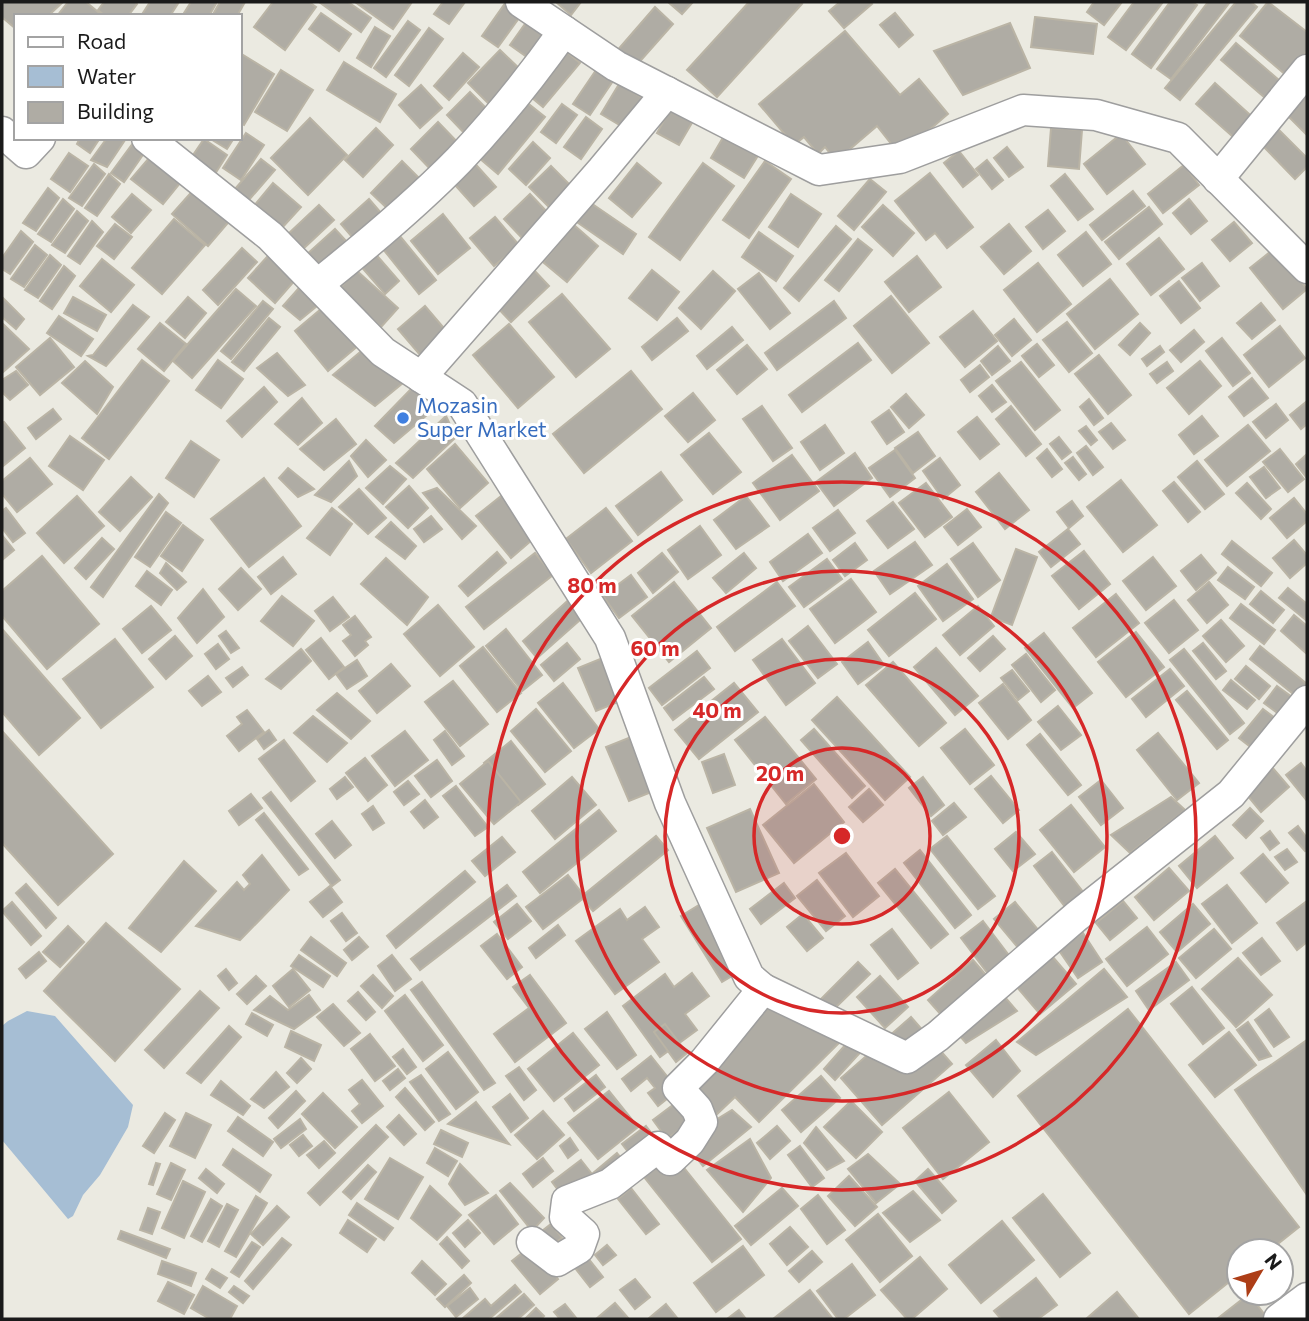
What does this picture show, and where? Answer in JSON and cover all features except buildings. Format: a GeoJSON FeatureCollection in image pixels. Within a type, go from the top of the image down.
{"type":"FeatureCollection","features":[{"type":"Feature","properties":{"kind":"street"},"geometry":{"type":"LineString","coordinates":[[521,2],[616,66],[819,170],[900,158],[1023,110],[1096,115],[1178,138],[1307,268]]}},
{"type":"Feature","properties":{"kind":"street"},"geometry":{"type":"LineString","coordinates":[[318,284],[384,231],[460,159],[564,31]]}},
{"type":"Feature","properties":{"kind":"street"},"geometry":{"type":"LineString","coordinates":[[1219,179],[1307,70]]}},
{"type":"Feature","properties":{"kind":"street"},"geometry":{"type":"LineString","coordinates":[[421,377],[667,92]]}},
{"type":"Feature","properties":{"kind":"street"},"geometry":{"type":"LineString","coordinates":[[2,132],[26,153],[38,140]]}},
{"type":"Feature","properties":{"kind":"street"},"geometry":{"type":"LineString","coordinates":[[150,140],[270,236],[383,352],[462,404],[610,638],[670,803],[748,977],[763,989],[907,1058],[938,1036],[1077,916],[1231,794],[1307,701]]}},
{"type":"Feature","properties":{"kind":"street"},"geometry":{"type":"LineString","coordinates":[[532,1242],[557,1261],[579,1248],[584,1234],[565,1216],[567,1201],[610,1184],[658,1147],[670,1160],[690,1142],[702,1122],[698,1109],[678,1088],[704,1062],[763,989]]}},
{"type":"Feature","properties":{"kind":"street"},"geometry":{"type":"LineString","coordinates":[[1279,1319],[1307,1298]]}},
{"type":"Feature","properties":{"kind":"water"},"geometry":{"type":"Polygon","coordinates":[[[27,1011],[55,1016],[133,1105],[128,1127],[100,1175],[83,1195],[73,1216],[68,1219],[2,1140],[2,1026],[27,1011]]]}},
{"type":"Feature","properties":{"kind":"place","name":"Mozasin Super Market"},"geometry":{"type":"Point","coordinates":[403,418]}}]}
